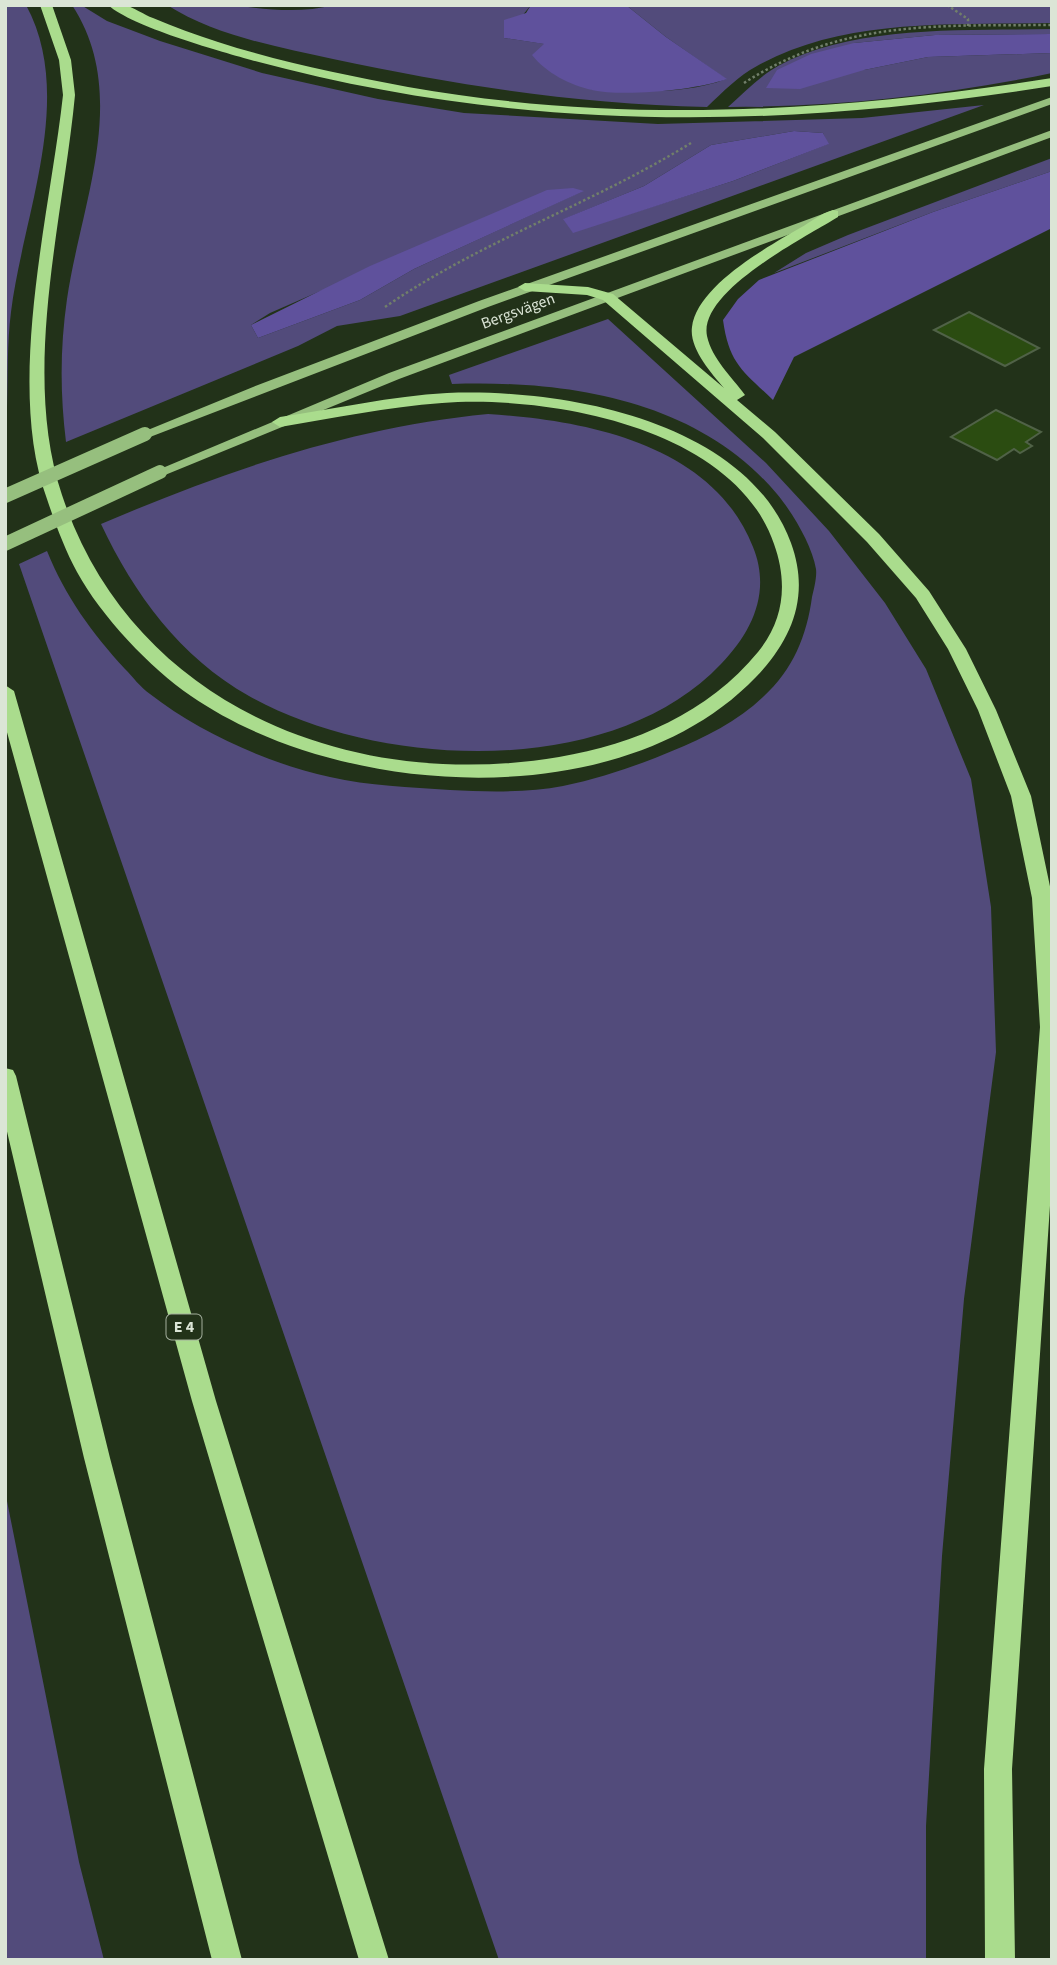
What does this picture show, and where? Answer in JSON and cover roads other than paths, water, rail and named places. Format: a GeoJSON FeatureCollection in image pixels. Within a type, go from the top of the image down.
{"type":"FeatureCollection","features":[{"type":"Feature","properties":{"kind":"highway"},"geometry":{"type":"LineString","coordinates":[[46,5],[65,60],[69,95],[38,356],[40,413],[52,492],[71,542],[113,614],[143,647],[183,683],[220,708],[258,728],[303,746],[357,761],[411,770],[529,770],[633,747],[679,726],[718,702],[747,676],[770,650],[785,622],[793,592],[790,561],[774,521],[757,496],[737,477],[683,441],[645,426],[571,406],[488,398],[445,398],[280,422]]}},
{"type":"Feature","properties":{"kind":"highway"},"geometry":{"type":"LineString","coordinates":[[114,5],[202,41],[308,70],[428,93],[560,108],[647,113],[793,113],[929,102],[1052,82]]}},
{"type":"Feature","properties":{"kind":"highway"},"geometry":{"type":"LineString","coordinates":[[769,435],[705,352],[699,327],[709,304],[735,276],[833,214]]}},
{"type":"Feature","properties":{"kind":"highway"},"geometry":{"type":"LineString","coordinates":[[525,287],[588,291],[608,297],[769,435],[881,548],[923,595],[957,649],[987,710],[1021,796],[1042,898],[1051,1027],[998,1769],[1000,1960]]}},
{"type":"Feature","properties":{"kind":"highway","name":"E 4"},"geometry":{"type":"LineString","coordinates":[[5,691],[204,1401],[374,1960]]}},
{"type":"Feature","properties":{"kind":"highway"},"geometry":{"type":"LineString","coordinates":[[5,1076],[100,1472],[227,1960]]}},
{"type":"Feature","properties":{"kind":"main road","name":"Bergsvägen"},"geometry":{"type":"LineString","coordinates":[[5,496],[145,434],[342,355],[525,287],[1052,100]]}},
{"type":"Feature","properties":{"kind":"main road","name":"Bergsvägen"},"geometry":{"type":"LineString","coordinates":[[5,544],[160,472],[394,376],[1052,133]]}}]}
